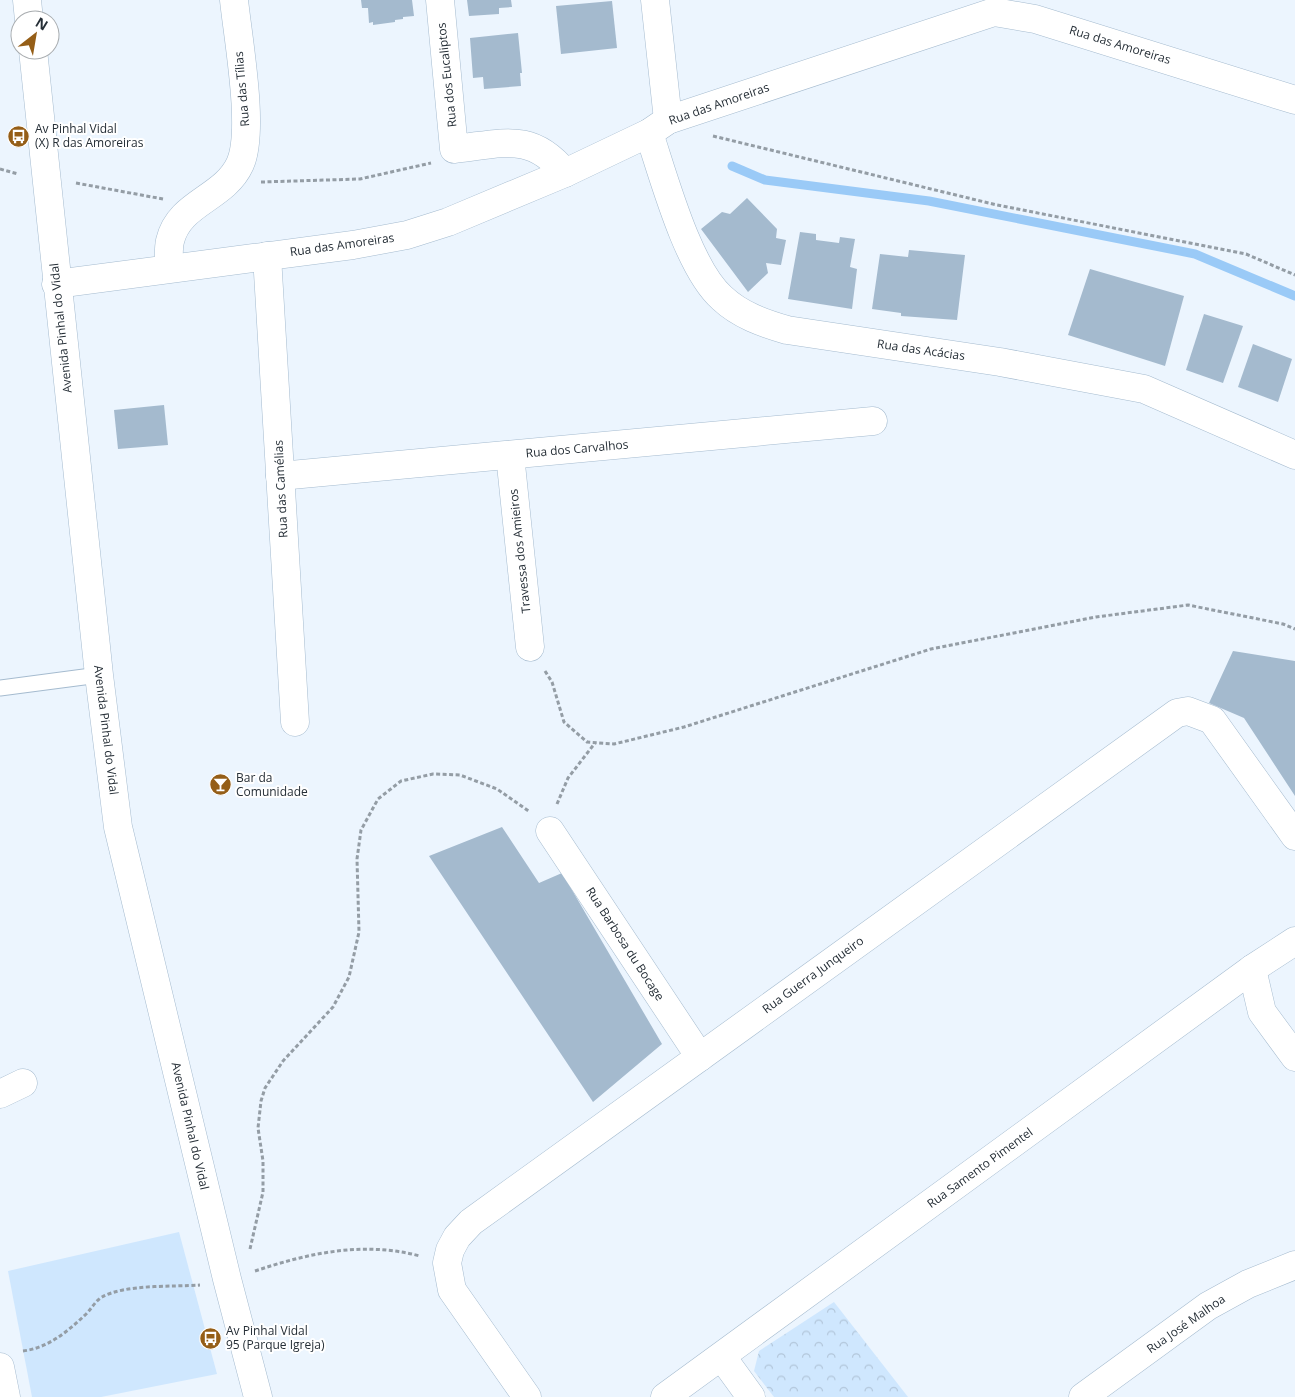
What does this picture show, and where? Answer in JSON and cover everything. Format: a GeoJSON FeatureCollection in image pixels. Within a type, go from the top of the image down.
{"type":"FeatureCollection","features":[{"type":"Feature","properties":{"kind":"street","name":"Rua das Tílias"},"geometry":{"type":"LineString","coordinates":[[169,268],[170,242],[174,230],[182,218],[193,207],[222,189],[231,181],[241,163],[245,146],[246,123],[234,0]]}},
{"type":"Feature","properties":{"kind":"street","name":"Rua dos Eucaliptos"},"geometry":{"type":"LineString","coordinates":[[440,0],[454,149]]}},
{"type":"Feature","properties":{"kind":"street","name":"Rua das Acácias"},"geometry":{"type":"LineString","coordinates":[[655,0],[659,126],[695,260],[710,286],[739,311],[762,323],[786,330],[1000,362],[1144,389],[1295,455]]}},
{"type":"Feature","properties":{"kind":"street","name":"Rua das Amoreiras"},"geometry":{"type":"LineString","coordinates":[[56,284],[406,236],[448,222],[565,173],[659,126],[973,9],[1028,18],[1295,100]]}},
{"type":"Feature","properties":{"kind":"street","name":"Avenida Pinhal do Vidal"},"geometry":{"type":"LineString","coordinates":[[33,60],[56,284],[118,826],[236,1276],[258,1397]]}},
{"type":"Feature","properties":{"kind":"street"},"geometry":{"type":"LineString","coordinates":[[454,149],[511,143],[525,144],[543,150],[553,158],[565,173]]}},
{"type":"Feature","properties":{"kind":"street","name":"Rua das Camélias"},"geometry":{"type":"LineString","coordinates":[[267,256],[295,722]]}},
{"type":"Feature","properties":{"kind":"street","name":"Rua dos Carvalhos"},"geometry":{"type":"LineString","coordinates":[[280,476],[873,421]]}},
{"type":"Feature","properties":{"kind":"street","name":"Travessa dos Amieiros"},"geometry":{"type":"LineString","coordinates":[[510,455],[530,647]]}},
{"type":"Feature","properties":{"kind":"street","name":"Rua Guerra Junqueiro"},"geometry":{"type":"LineString","coordinates":[[447,1263],[450,1250],[457,1237],[471,1222],[1177,713],[1188,711],[1212,720],[1295,836]]}},
{"type":"Feature","properties":{"kind":"street","name":"Rua Barbosa du Bocage"},"geometry":{"type":"LineString","coordinates":[[554,836],[700,1057]]}},
{"type":"Feature","properties":{"kind":"street","name":"Rua Samento Pimentel"},"geometry":{"type":"LineString","coordinates":[[665,1397],[1252,969],[1295,941]]}},
{"type":"Feature","properties":{"kind":"street"},"geometry":{"type":"LineString","coordinates":[[1252,969],[1262,1012],[1295,1057]]}},
{"type":"Feature","properties":{"kind":"street"},"geometry":{"type":"LineString","coordinates":[[447,1263],[452,1290],[527,1397]]}},
{"type":"Feature","properties":{"kind":"street","name":"Rua José Malhoa"},"geometry":{"type":"LineString","coordinates":[[1083,1397],[1208,1306],[1248,1284],[1295,1265]]}},
{"type":"Feature","properties":{"kind":"street"},"geometry":{"type":"LineString","coordinates":[[722,1357],[751,1397]]}},
{"type":"Feature","properties":{"kind":"street"},"geometry":{"type":"LineString","coordinates":[[6,1397],[8,1360]]}},
{"type":"Feature","properties":{"kind":"lane"},"geometry":{"type":"LineString","coordinates":[[0,688],[100,675]]}},
{"type":"Feature","properties":{"kind":"path"},"geometry":{"type":"LineString","coordinates":[[659,126],[714,136],[996,205],[1246,254],[1295,275]]}},
{"type":"Feature","properties":{"kind":"path"},"geometry":{"type":"LineString","coordinates":[[231,181],[360,178],[405,171],[440,161],[454,149]]}},
{"type":"Feature","properties":{"kind":"path"},"geometry":{"type":"LineString","coordinates":[[0,169],[26,176]]}},
{"type":"Feature","properties":{"kind":"path"},"geometry":{"type":"LineString","coordinates":[[71,182],[167,199]]}},
{"type":"Feature","properties":{"kind":"path"},"geometry":{"type":"LineString","coordinates":[[530,647],[552,682],[564,722],[587,742],[614,744],[684,727],[931,649],[1096,617],[1188,605],[1283,624],[1295,629]]}},
{"type":"Feature","properties":{"kind":"path"},"geometry":{"type":"LineString","coordinates":[[554,836],[558,800],[568,778],[595,743]]}},
{"type":"Feature","properties":{"kind":"path"},"geometry":{"type":"LineString","coordinates":[[236,1276],[263,1192],[263,1161],[258,1128],[260,1101],[264,1088],[283,1061],[333,1008],[349,977],[359,932],[357,859],[361,830],[378,799],[401,781],[433,774],[460,775],[497,789],[518,802],[554,836]]}},
{"type":"Feature","properties":{"kind":"path"},"geometry":{"type":"LineString","coordinates":[[8,1360],[40,1349],[58,1338],[85,1316],[100,1298],[115,1291],[208,1284],[301,1256],[360,1248],[401,1251],[447,1263]]}},
{"type":"Feature","properties":{"kind":"green space"},"geometry":{"type":"Polygon","coordinates":[[[179,1232],[217,1374],[101,1397],[32,1397],[8,1271],[179,1232]]]}},
{"type":"Feature","properties":{"kind":"green space"},"geometry":{"type":"Polygon","coordinates":[[[834,1302],[908,1397],[774,1397],[754,1371],[759,1351],[834,1302]]]}},
{"type":"Feature","properties":{"kind":"building"},"geometry":{"type":"Polygon","coordinates":[[[361,0],[412,0],[414,16],[403,17],[403,19],[395,20],[395,22],[373,25],[373,22],[369,23],[368,8],[362,8],[361,0]]]}},
{"type":"Feature","properties":{"kind":"building"},"geometry":{"type":"Polygon","coordinates":[[[467,0],[511,0],[512,7],[499,8],[499,14],[469,16],[467,0]]]}},
{"type":"Feature","properties":{"kind":"building"},"geometry":{"type":"Polygon","coordinates":[[[612,1],[617,48],[561,54],[556,6],[612,1]]]}},
{"type":"Feature","properties":{"kind":"building"},"geometry":{"type":"Polygon","coordinates":[[[518,33],[522,73],[520,73],[521,86],[484,89],[483,77],[473,78],[470,38],[518,33]]]}},
{"type":"Feature","properties":{"kind":"building"},"geometry":{"type":"Polygon","coordinates":[[[747,198],[777,229],[776,238],[786,240],[781,265],[766,263],[768,273],[748,292],[701,229],[722,212],[730,214],[747,198]]]}},
{"type":"Feature","properties":{"kind":"building"},"geometry":{"type":"Polygon","coordinates":[[[800,232],[816,234],[816,240],[839,243],[840,237],[855,239],[850,267],[857,269],[852,309],[788,299],[800,232]]]}},
{"type":"Feature","properties":{"kind":"building"},"geometry":{"type":"Polygon","coordinates":[[[909,250],[965,255],[957,320],[901,316],[901,313],[872,309],[880,254],[908,257],[909,250]]]}},
{"type":"Feature","properties":{"kind":"building"},"geometry":{"type":"Polygon","coordinates":[[[1090,269],[1184,296],[1165,366],[1068,335],[1090,269]]]}},
{"type":"Feature","properties":{"kind":"building"},"geometry":{"type":"Polygon","coordinates":[[[1204,314],[1243,326],[1223,383],[1186,370],[1204,314]]]}},
{"type":"Feature","properties":{"kind":"building"},"geometry":{"type":"Polygon","coordinates":[[[1253,344],[1292,359],[1278,402],[1238,387],[1253,344]]]}},
{"type":"Feature","properties":{"kind":"building"},"geometry":{"type":"Polygon","coordinates":[[[164,405],[168,445],[118,449],[114,410],[164,405]]]}},
{"type":"Feature","properties":{"kind":"building"},"geometry":{"type":"Polygon","coordinates":[[[1233,651],[1295,661],[1295,796],[1244,718],[1209,703],[1233,651]]]}},
{"type":"Feature","properties":{"kind":"building"},"geometry":{"type":"Polygon","coordinates":[[[502,827],[539,883],[562,873],[662,1044],[593,1102],[429,856],[502,827]]]}},
{"type":"Feature","properties":{"kind":"waterway"},"geometry":{"type":"LineString","coordinates":[[732,166],[765,180],[929,201],[1195,254],[1295,296]]}},
{"type":"Feature","properties":{"kind":"place","name":"Av Pinhal Vidal (X) R das Amoreiras"},"geometry":{"type":"Point","coordinates":[19,136]}},
{"type":"Feature","properties":{"kind":"place","name":"Bar da Comunidade"},"geometry":{"type":"Point","coordinates":[220,785]}},
{"type":"Feature","properties":{"kind":"place","name":"Av Pinhal Vidal 95 (Parque Igreja)"},"geometry":{"type":"Point","coordinates":[210,1338]}}]}
